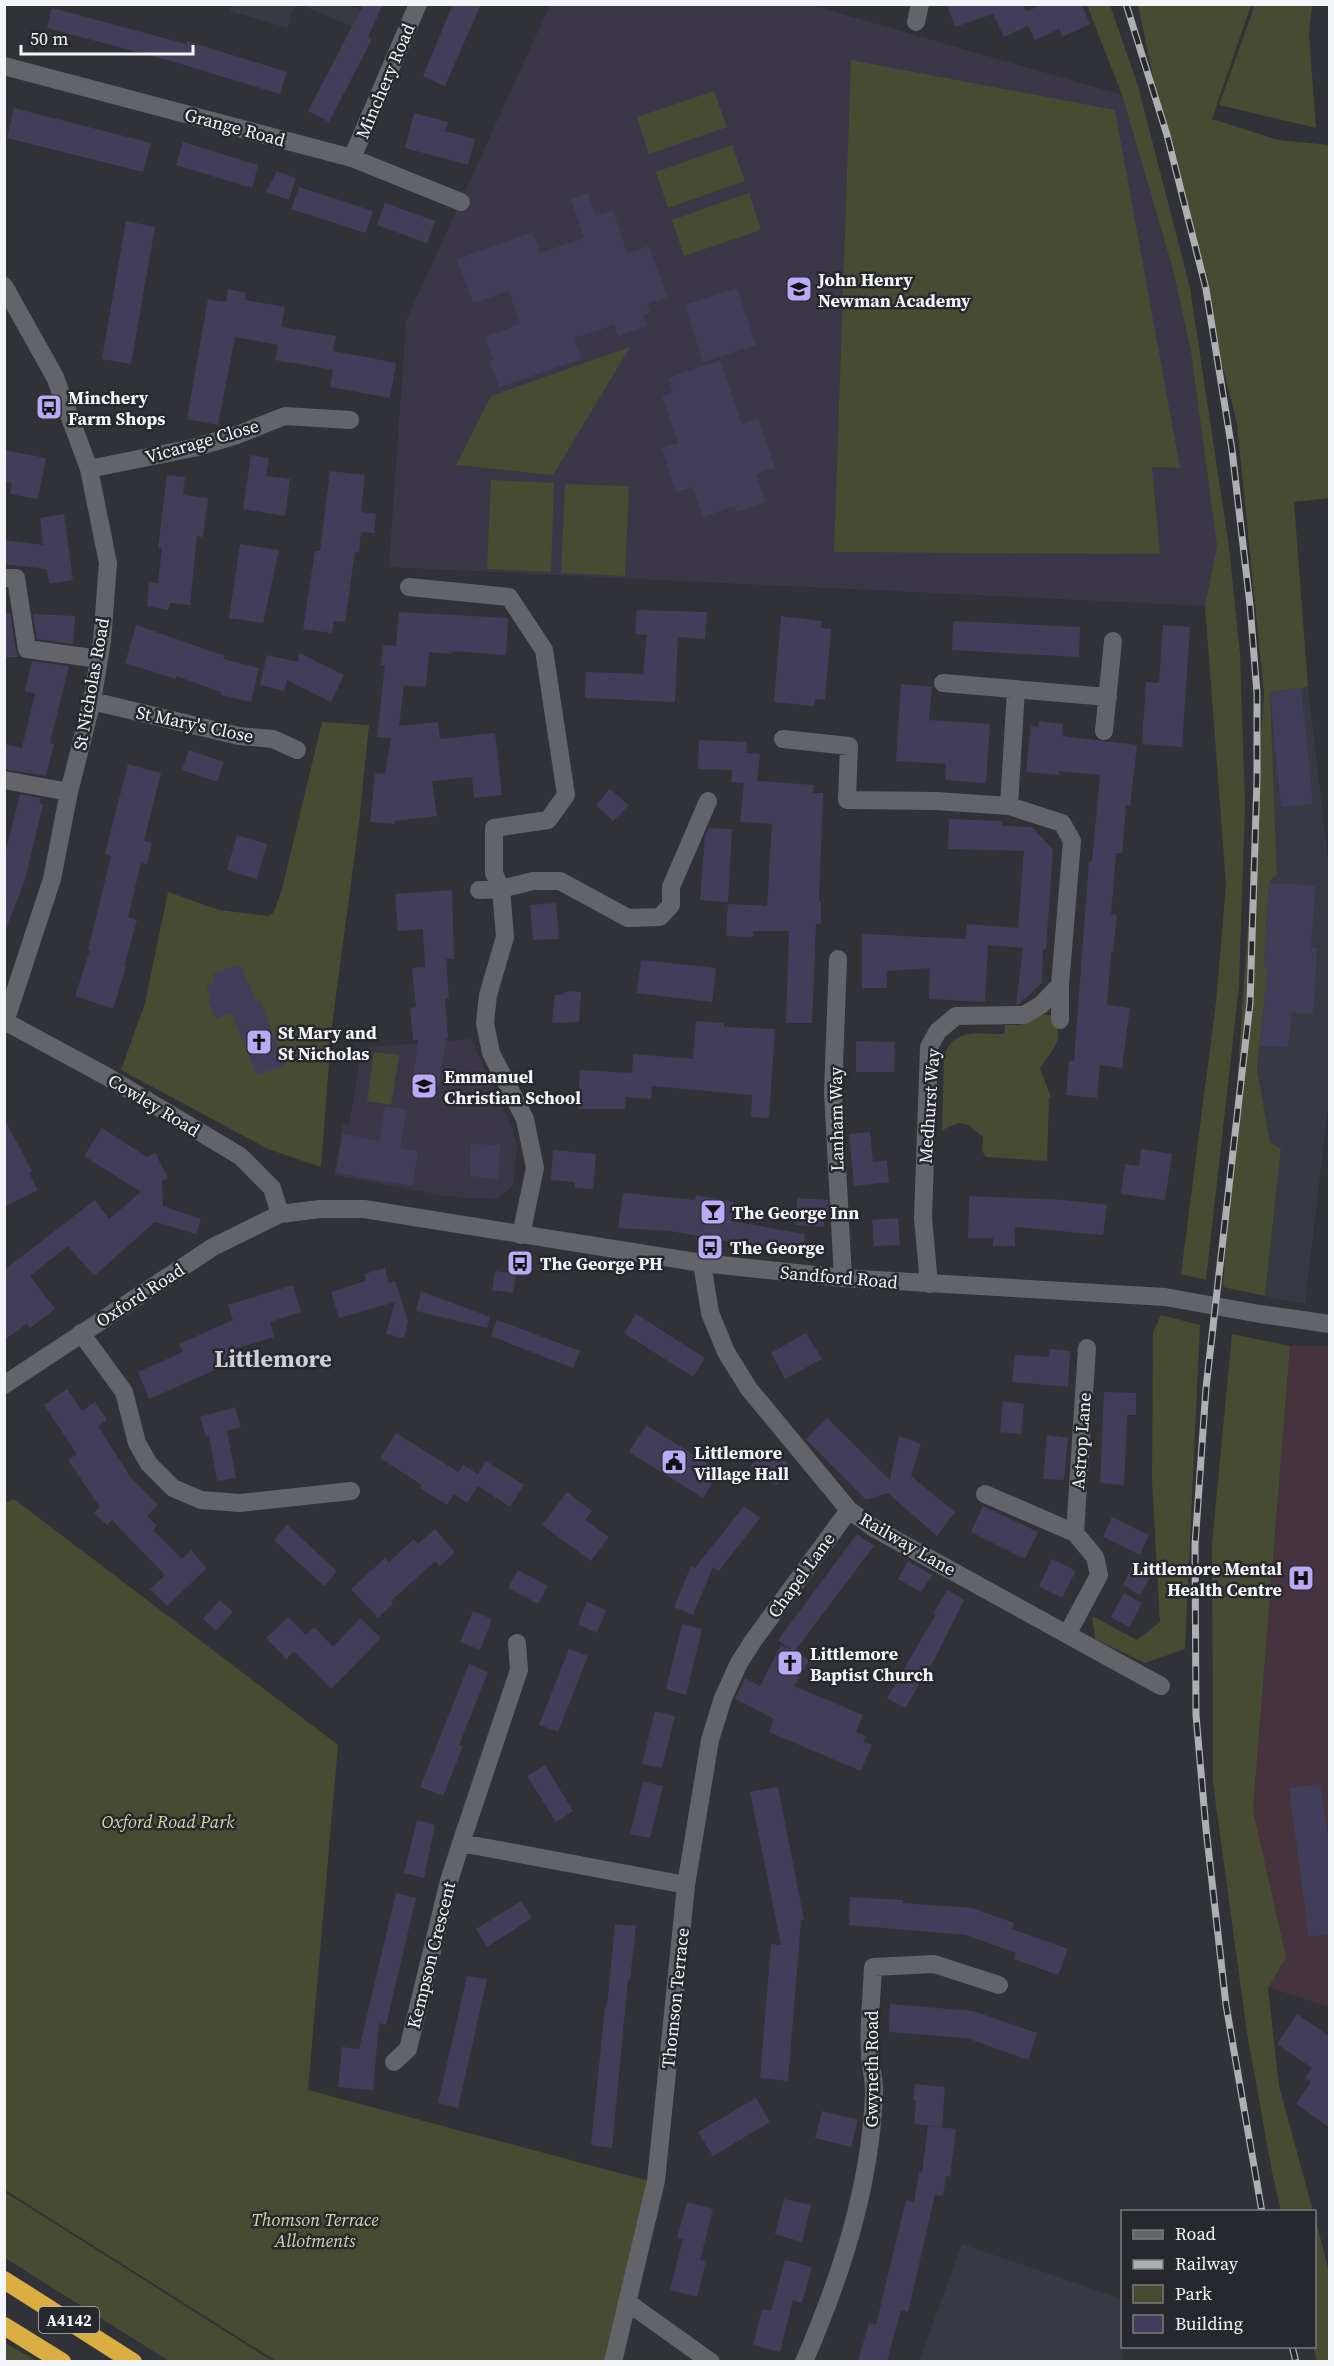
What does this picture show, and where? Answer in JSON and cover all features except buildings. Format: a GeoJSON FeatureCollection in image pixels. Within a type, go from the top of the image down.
{"type":"FeatureCollection","features":[{"type":"Feature","properties":{"kind":"highway","name":"A4142"},"geometry":{"type":"LineString","coordinates":[[4,2280],[133,2361]]}},
{"type":"Feature","properties":{"kind":"highway","name":"A4142"},"geometry":{"type":"LineString","coordinates":[[4,2326],[62,2361]]}},
{"type":"Feature","properties":{"kind":"street","name":"Minchery Road"},"geometry":{"type":"LineString","coordinates":[[352,158],[418,4]]}},
{"type":"Feature","properties":{"kind":"street","name":"Grange Road"},"geometry":{"type":"LineString","coordinates":[[4,66],[352,158],[461,202]]}},
{"type":"Feature","properties":{"kind":"street","name":"St Nicholas Road"},"geometry":{"type":"LineString","coordinates":[[4,286],[55,377],[89,469],[108,563],[99,659],[92,701],[69,792],[52,879],[5,1021]]}},
{"type":"Feature","properties":{"kind":"street","name":"Vicarage Close"},"geometry":{"type":"LineString","coordinates":[[89,469],[193,447],[237,435],[285,416],[350,420]]}},
{"type":"Feature","properties":{"kind":"street"},"geometry":{"type":"LineString","coordinates":[[4,578],[16,578],[27,649],[99,659]]}},
{"type":"Feature","properties":{"kind":"street"},"geometry":{"type":"LineString","coordinates":[[409,587],[509,597],[544,650],[566,795],[548,820],[494,828],[494,873],[501,889],[505,937],[488,995],[485,1023],[491,1053],[525,1119],[535,1168],[521,1235]]}},
{"type":"Feature","properties":{"kind":"street"},"geometry":{"type":"LineString","coordinates":[[1104,731],[1113,641]]}},
{"type":"Feature","properties":{"kind":"street"},"geometry":{"type":"LineString","coordinates":[[943,683],[1108,697]]}},
{"type":"Feature","properties":{"kind":"street"},"geometry":{"type":"LineString","coordinates":[[1009,806],[1016,689]]}},
{"type":"Feature","properties":{"kind":"street","name":"St Mary's Close"},"geometry":{"type":"LineString","coordinates":[[92,701],[239,736],[273,739],[297,750]]}},
{"type":"Feature","properties":{"kind":"street"},"geometry":{"type":"LineString","coordinates":[[783,739],[849,746],[847,800],[936,801],[1009,806],[1062,823],[1072,841],[1060,986],[1060,1020]]}},
{"type":"Feature","properties":{"kind":"street"},"geometry":{"type":"LineString","coordinates":[[4,780],[69,792]]}},
{"type":"Feature","properties":{"kind":"street"},"geometry":{"type":"LineString","coordinates":[[480,890],[501,889],[533,882],[560,881],[628,918],[660,917],[671,905],[671,887],[708,801]]}},
{"type":"Feature","properties":{"kind":"street","name":"Lanham Way"},"geometry":{"type":"LineString","coordinates":[[838,959],[833,1092],[843,1278]]}},
{"type":"Feature","properties":{"kind":"street","name":"Medhurst Way"},"geometry":{"type":"LineString","coordinates":[[929,1284],[923,1218],[929,1047],[938,1031],[956,1016],[1024,1015],[1041,1005],[1060,986]]}},
{"type":"Feature","properties":{"kind":"street","name":"Cowley Road"},"geometry":{"type":"LineString","coordinates":[[5,1021],[106,1076],[240,1156],[272,1188],[280,1214]]}},
{"type":"Feature","properties":{"kind":"street","name":"Sandford Road"},"geometry":{"type":"LineString","coordinates":[[280,1214],[320,1209],[363,1209],[702,1263],[843,1278],[1165,1297],[1329,1324]]}},
{"type":"Feature","properties":{"kind":"street","name":"Oxford Road"},"geometry":{"type":"LineString","coordinates":[[4,1385],[213,1248],[280,1214]]}},
{"type":"Feature","properties":{"kind":"street","name":"Railway Lane"},"geometry":{"type":"LineString","coordinates":[[702,1263],[710,1313],[726,1352],[749,1389],[849,1510],[874,1528],[1161,1686]]}},
{"type":"Feature","properties":{"kind":"street"},"geometry":{"type":"LineString","coordinates":[[81,1333],[124,1392],[137,1443],[149,1464],[173,1488],[201,1500],[240,1503],[351,1491]]}},
{"type":"Feature","properties":{"kind":"street","name":"Astrop Lane"},"geometry":{"type":"LineString","coordinates":[[1075,1533],[1087,1348]]}},
{"type":"Feature","properties":{"kind":"street"},"geometry":{"type":"LineString","coordinates":[[985,1494],[1075,1533],[1095,1557],[1099,1575],[1068,1633]]}},
{"type":"Feature","properties":{"kind":"street","name":"Chapel Lane"},"geometry":{"type":"LineString","coordinates":[[753,1641],[849,1510]]}},
{"type":"Feature","properties":{"kind":"street","name":"Thomson Terrace"},"geometry":{"type":"LineString","coordinates":[[613,2361],[657,2181],[686,1885],[710,1740],[723,1698],[739,1663],[753,1641]]}},
{"type":"Feature","properties":{"kind":"street","name":"Kempson Crescent"},"geometry":{"type":"LineString","coordinates":[[394,2062],[408,2049],[449,1881],[519,1670],[518,1643]]}},
{"type":"Feature","properties":{"kind":"street"},"geometry":{"type":"LineString","coordinates":[[461,1843],[686,1885]]}},
{"type":"Feature","properties":{"kind":"street","name":"Gwyneth Road"},"geometry":{"type":"LineString","coordinates":[[804,2361],[821,2322],[849,2244],[867,2169],[874,2092],[870,2053],[873,1967],[934,1964],[999,1985]]}},
{"type":"Feature","properties":{"kind":"street"},"geometry":{"type":"LineString","coordinates":[[627,2302],[711,2361]]}},
{"type":"Feature","properties":{"kind":"shaded area"},"geometry":{"type":"Polygon","coordinates":[[[232,4],[300,5],[293,9],[288,28],[230,11],[232,4]]]}},
{"type":"Feature","properties":{"kind":"shaded area"},"geometry":{"type":"Polygon","coordinates":[[[301,5],[347,5],[374,16],[368,33],[301,5]]]}},
{"type":"Feature","properties":{"kind":"shaded area","name":"John Henry Newman Academy"},"geometry":{"type":"Polygon","coordinates":[[[550,5],[811,5],[1122,95],[1173,270],[1191,352],[1217,546],[1205,606],[389,567],[406,321],[550,5]]]}},
{"type":"Feature","properties":{"kind":"shaded area"},"geometry":{"type":"Polygon","coordinates":[[[1308,687],[1330,876],[1330,1090],[1305,1304],[1265,1296],[1281,1149],[1270,1142],[1257,1069],[1267,968],[1264,967],[1269,883],[1272,877],[1277,875],[1270,692],[1308,687]]]}},
{"type":"Feature","properties":{"kind":"shaded area","name":"Emmanuel Christian School"},"geometry":{"type":"Polygon","coordinates":[[[471,1039],[513,1130],[517,1148],[513,1186],[496,1199],[465,1198],[334,1175],[343,1124],[349,1125],[362,1048],[471,1039]]]}},
{"type":"Feature","properties":{"kind":"shaded area","name":"Littlemore Mental Health Centre"},"geometry":{"type":"Polygon","coordinates":[[[1290,1346],[1329,1346],[1329,2007],[1268,1987],[1285,1957],[1253,1810],[1290,1346]]]}},
{"type":"Feature","properties":{"kind":"shaded area"},"geometry":{"type":"Polygon","coordinates":[[[962,2244],[1121,2299],[1123,2361],[919,2361],[962,2244]]]}},
{"type":"Feature","properties":{"kind":"green space"},"geometry":{"type":"Polygon","coordinates":[[[1087,5],[1110,5],[1138,86],[1190,288],[1229,547],[1240,654],[1245,806],[1239,986],[1206,1280],[1181,1274],[1216,1002],[1226,885],[1205,606],[1217,546],[1191,352],[1173,270],[1122,95],[1087,5]]]}},
{"type":"Feature","properties":{"kind":"green space"},"geometry":{"type":"Polygon","coordinates":[[[1138,5],[1251,5],[1212,119],[1278,140],[1329,145],[1329,498],[1294,502],[1308,687],[1270,692],[1277,875],[1269,883],[1264,967],[1268,967],[1257,1069],[1270,1142],[1281,1149],[1265,1296],[1223,1287],[1264,693],[1237,424],[1161,115],[1138,5]]]}},
{"type":"Feature","properties":{"kind":"green space"},"geometry":{"type":"Polygon","coordinates":[[[1255,5],[1312,5],[1309,34],[1316,128],[1219,105],[1255,5]]]}},
{"type":"Feature","properties":{"kind":"green space"},"geometry":{"type":"Polygon","coordinates":[[[851,60],[1115,110],[1180,468],[1152,467],[1160,554],[834,552],[851,60]]]}},
{"type":"Feature","properties":{"kind":"green space"},"geometry":{"type":"Polygon","coordinates":[[[714,91],[727,127],[649,154],[637,117],[714,91]]]}},
{"type":"Feature","properties":{"kind":"green space"},"geometry":{"type":"Polygon","coordinates":[[[732,145],[745,181],[668,208],[656,172],[732,145]]]}},
{"type":"Feature","properties":{"kind":"green space"},"geometry":{"type":"Polygon","coordinates":[[[749,193],[761,230],[684,256],[672,220],[749,193]]]}},
{"type":"Feature","properties":{"kind":"green space"},"geometry":{"type":"Polygon","coordinates":[[[630,347],[553,475],[456,465],[491,396],[630,347]]]}},
{"type":"Feature","properties":{"kind":"green space"},"geometry":{"type":"Polygon","coordinates":[[[491,480],[554,483],[551,572],[487,569],[491,480]]]}},
{"type":"Feature","properties":{"kind":"green space"},"geometry":{"type":"Polygon","coordinates":[[[565,484],[629,486],[625,576],[561,573],[565,484]]]}},
{"type":"Feature","properties":{"kind":"green space"},"geometry":{"type":"Polygon","coordinates":[[[322,722],[369,725],[359,823],[332,1025],[321,1167],[268,1149],[121,1070],[145,1003],[168,892],[219,910],[269,916],[274,912],[282,889],[322,722]]]}},
{"type":"Feature","properties":{"kind":"green space"},"geometry":{"type":"Polygon","coordinates":[[[1036,1014],[1051,1015],[1058,1032],[1053,1050],[1040,1068],[1051,1098],[1049,1098],[1047,1161],[986,1157],[982,1151],[983,1137],[969,1125],[959,1123],[942,1130],[944,1054],[955,1039],[977,1033],[1004,1034],[1005,1025],[1020,1025],[1036,1014]]]}},
{"type":"Feature","properties":{"kind":"green space"},"geometry":{"type":"Polygon","coordinates":[[[374,1052],[399,1055],[391,1105],[367,1101],[374,1052]]]}},
{"type":"Feature","properties":{"kind":"green space"},"geometry":{"type":"Polygon","coordinates":[[[1161,1315],[1200,1325],[1185,1649],[1145,1663],[1095,1639],[1092,1616],[1137,1640],[1160,1622],[1152,1481],[1153,1332],[1161,1315]]]}},
{"type":"Feature","properties":{"kind":"green space"},"geometry":{"type":"Polygon","coordinates":[[[1232,1334],[1290,1346],[1253,1810],[1286,1957],[1268,1988],[1279,2086],[1313,2210],[1281,2210],[1247,2033],[1213,1783],[1212,1544],[1232,1334]]]}},
{"type":"Feature","properties":{"kind":"green space"},"geometry":{"type":"Polygon","coordinates":[[[14,1499],[338,1745],[308,2090],[649,2181],[606,2362],[276,2361],[5,2190],[4,1504],[14,1499]]]}},
{"type":"Feature","properties":{"kind":"green space"},"geometry":{"type":"Polygon","coordinates":[[[4,2192],[272,2361],[169,2361],[5,2258],[4,2192]]]}},
{"type":"Feature","properties":{"kind":"green space"},"geometry":{"type":"Polygon","coordinates":[[[1316,2221],[1329,2272],[1329,2361],[1317,2361],[1313,2348],[1316,2348],[1316,2221]]]}},
{"type":"Feature","properties":{"kind":"green space"},"geometry":{"type":"Polygon","coordinates":[[[5,2343],[37,2361],[5,2361],[5,2343]]]}},
{"type":"Feature","properties":{"kind":"railway"},"geometry":{"type":"LineString","coordinates":[[1126,4],[1167,135],[1206,289],[1232,450],[1250,605],[1257,693],[1257,779],[1250,1003],[1206,1388],[1195,1545],[1196,1715],[1206,1829],[1226,2005],[1262,2210]]}},
{"type":"Feature","properties":{"kind":"railway"},"geometry":{"type":"LineString","coordinates":[[1292,2348],[1296,2362]]}},
{"type":"Feature","properties":{"kind":"place","name":"John Henry Newman Academy"},"geometry":{"type":"Point","coordinates":[799,289]}},
{"type":"Feature","properties":{"kind":"place","name":"Minchery Farm Shops"},"geometry":{"type":"Point","coordinates":[49,407]}},
{"type":"Feature","properties":{"kind":"place","name":"St Mary and St Nicholas"},"geometry":{"type":"Point","coordinates":[259,1042]}},
{"type":"Feature","properties":{"kind":"place","name":"Emmanuel Christian School"},"geometry":{"type":"Point","coordinates":[424,1086]}},
{"type":"Feature","properties":{"kind":"place","name":"The George Inn"},"geometry":{"type":"Point","coordinates":[713,1212]}},
{"type":"Feature","properties":{"kind":"place","name":"The George"},"geometry":{"type":"Point","coordinates":[710,1247]}},
{"type":"Feature","properties":{"kind":"place","name":"The George PH"},"geometry":{"type":"Point","coordinates":[520,1263]}},
{"type":"Feature","properties":{"kind":"place","name":"Littlemore Village Hall"},"geometry":{"type":"Point","coordinates":[674,1462]}},
{"type":"Feature","properties":{"kind":"place","name":"Littlemore Mental Health Centre"},"geometry":{"type":"Point","coordinates":[1301,1578]}},
{"type":"Feature","properties":{"kind":"place","name":"Littlemore Baptist Church"},"geometry":{"type":"Point","coordinates":[790,1663]}},
{"type":"Feature","properties":{"kind":"district","name":"Littlemore"},"geometry":{"type":"Point","coordinates":[273,1358]}},
{"type":"Feature","properties":{"kind":"park label","name":"Oxford Road Park"},"geometry":{"type":"Point","coordinates":[168,1821]}},
{"type":"Feature","properties":{"kind":"park label","name":"Thomson Terrace Allotments"},"geometry":{"type":"Point","coordinates":[315,2229]}}]}
